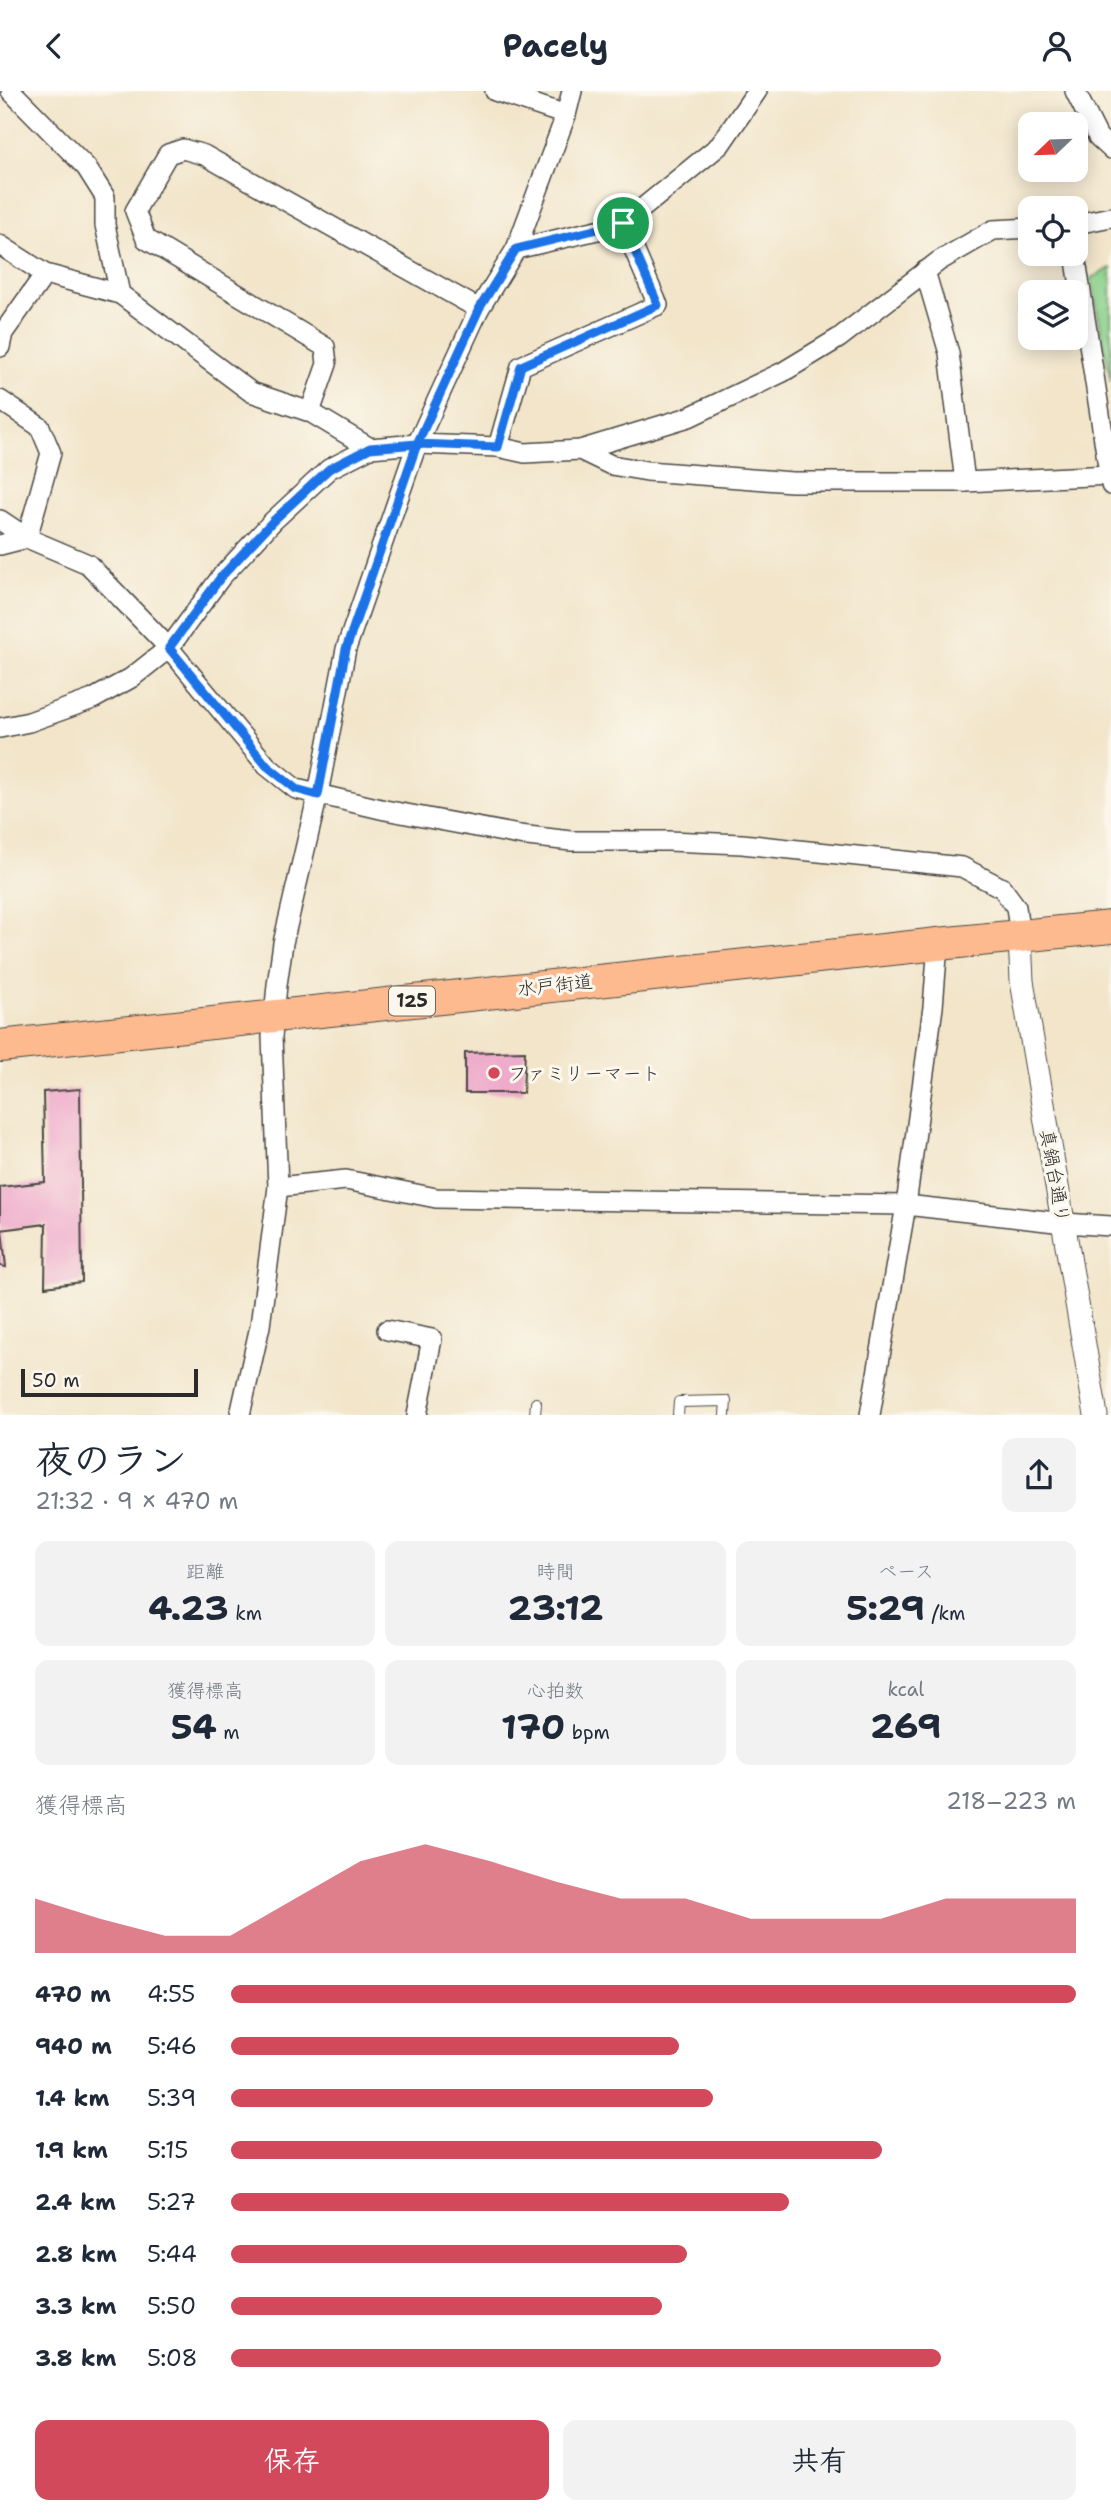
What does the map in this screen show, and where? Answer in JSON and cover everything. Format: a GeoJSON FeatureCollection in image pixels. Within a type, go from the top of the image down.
{"type":"FeatureCollection","features":[{"type":"Feature","properties":{"kind":"highway","name":"水戸街道"},"geometry":{"type":"LineString","coordinates":[[0,1046],[1111,927]]}},
{"type":"Feature","properties":{"kind":"street"},"geometry":{"type":"LineString","coordinates":[[11,91],[86,167],[105,197],[106,225],[120,294]]}},
{"type":"Feature","properties":{"kind":"street"},"geometry":{"type":"LineString","coordinates":[[495,91],[566,114]]}},
{"type":"Feature","properties":{"kind":"street"},"geometry":{"type":"LineString","coordinates":[[240,1415],[260,1326],[278,1187],[273,1016],[283,943],[318,795],[346,649],[417,444],[479,309],[516,249],[572,91]]}},
{"type":"Feature","properties":{"kind":"street"},"geometry":{"type":"LineString","coordinates":[[516,249],[623,223],[720,145],[757,91]]}},
{"type":"Feature","properties":{"kind":"street"},"geometry":{"type":"LineString","coordinates":[[1075,91],[1107,139]]}},
{"type":"Feature","properties":{"kind":"street"},"geometry":{"type":"LineString","coordinates":[[310,412],[327,364],[325,347],[146,239],[135,211],[168,154],[183,149],[204,155],[479,309]]}},
{"type":"Feature","properties":{"kind":"street"},"geometry":{"type":"LineString","coordinates":[[1088,222],[1111,217]]}},
{"type":"Feature","properties":{"kind":"street"},"geometry":{"type":"LineString","coordinates":[[498,447],[521,366],[658,305],[623,223]]}},
{"type":"Feature","properties":{"kind":"street"},"geometry":{"type":"LineString","coordinates":[[0,728],[29,722],[93,699],[131,678],[169,648],[221,577],[273,521],[329,469],[370,448],[417,444],[498,447],[525,453],[580,450],[689,418],[783,372],[838,338],[925,271],[993,230],[1018,229]]}},
{"type":"Feature","properties":{"kind":"street"},"geometry":{"type":"LineString","coordinates":[[0,245],[45,274],[120,294],[251,392],[310,412],[370,448]]}},
{"type":"Feature","properties":{"kind":"street"},"geometry":{"type":"LineString","coordinates":[[580,450],[611,465],[647,471],[792,482],[1110,480],[1077,266]]}},
{"type":"Feature","properties":{"kind":"street"},"geometry":{"type":"LineString","coordinates":[[925,271],[949,353],[965,482]]}},
{"type":"Feature","properties":{"kind":"street"},"geometry":{"type":"LineString","coordinates":[[0,347],[3,333],[45,274]]}},
{"type":"Feature","properties":{"kind":"street"},"geometry":{"type":"LineString","coordinates":[[0,400],[40,427],[51,453],[27,538]]}},
{"type":"Feature","properties":{"kind":"street"},"geometry":{"type":"LineString","coordinates":[[0,520],[27,538],[88,563],[169,648],[267,766],[296,789],[385,810],[519,835],[571,841],[742,844],[961,867],[1002,888],[1016,907],[1020,937]]}},
{"type":"Feature","properties":{"kind":"street"},"geometry":{"type":"LineString","coordinates":[[0,545],[27,538]]}},
{"type":"Feature","properties":{"kind":"street","name":"真鍋台通り"},"geometry":{"type":"LineString","coordinates":[[1020,937],[1023,981],[1096,1415]]}},
{"type":"Feature","properties":{"kind":"street"},"geometry":{"type":"LineString","coordinates":[[870,1415],[906,1205],[933,1007],[937,944]]}},
{"type":"Feature","properties":{"kind":"street"},"geometry":{"type":"LineString","coordinates":[[278,1187],[346,1180],[436,1198],[906,1205],[1111,1226]]}},
{"type":"Feature","properties":{"kind":"street"},"geometry":{"type":"LineString","coordinates":[[387,1330],[432,1339],[417,1415]]}},
{"type":"Feature","properties":{"kind":"lane"},"geometry":{"type":"LineString","coordinates":[[678,1415],[679,1402],[726,1401],[725,1415]]}},
{"type":"Feature","properties":{"kind":"lane"},"geometry":{"type":"LineString","coordinates":[[535,1415],[536,1403]]}},
{"type":"Feature","properties":{"kind":"green space"},"geometry":{"type":"Polygon","coordinates":[[[1111,268],[1111,382],[1091,278],[1111,268]]]}},
{"type":"Feature","properties":{"kind":"building","name":"ファミリーマート"},"geometry":{"type":"Polygon","coordinates":[[[525,1051],[523,1093],[465,1093],[465,1053],[525,1051]]]}},
{"type":"Feature","properties":{"kind":"building"},"geometry":{"type":"Polygon","coordinates":[[[80,1089],[82,1282],[45,1287],[46,1224],[0,1230],[0,1187],[45,1182],[43,1092],[80,1089]]]}},
{"type":"Feature","properties":{"kind":"building"},"geometry":{"type":"Polygon","coordinates":[[[2,1230],[6,1267],[0,1266],[2,1230]]]}},
{"type":"Feature","properties":{"kind":"place","name":"ファミリーマート"},"geometry":{"type":"Point","coordinates":[494,1073]}},
{"type":"Feature","properties":{"kind":"route"},"geometry":{"type":"LineString","coordinates":[[623,223],[516,249],[479,309],[417,444],[370,448],[329,469],[273,521],[221,577],[169,648],[267,766],[296,789],[318,795],[346,649],[417,444],[498,447],[521,366],[658,305],[623,223]]}}]}
